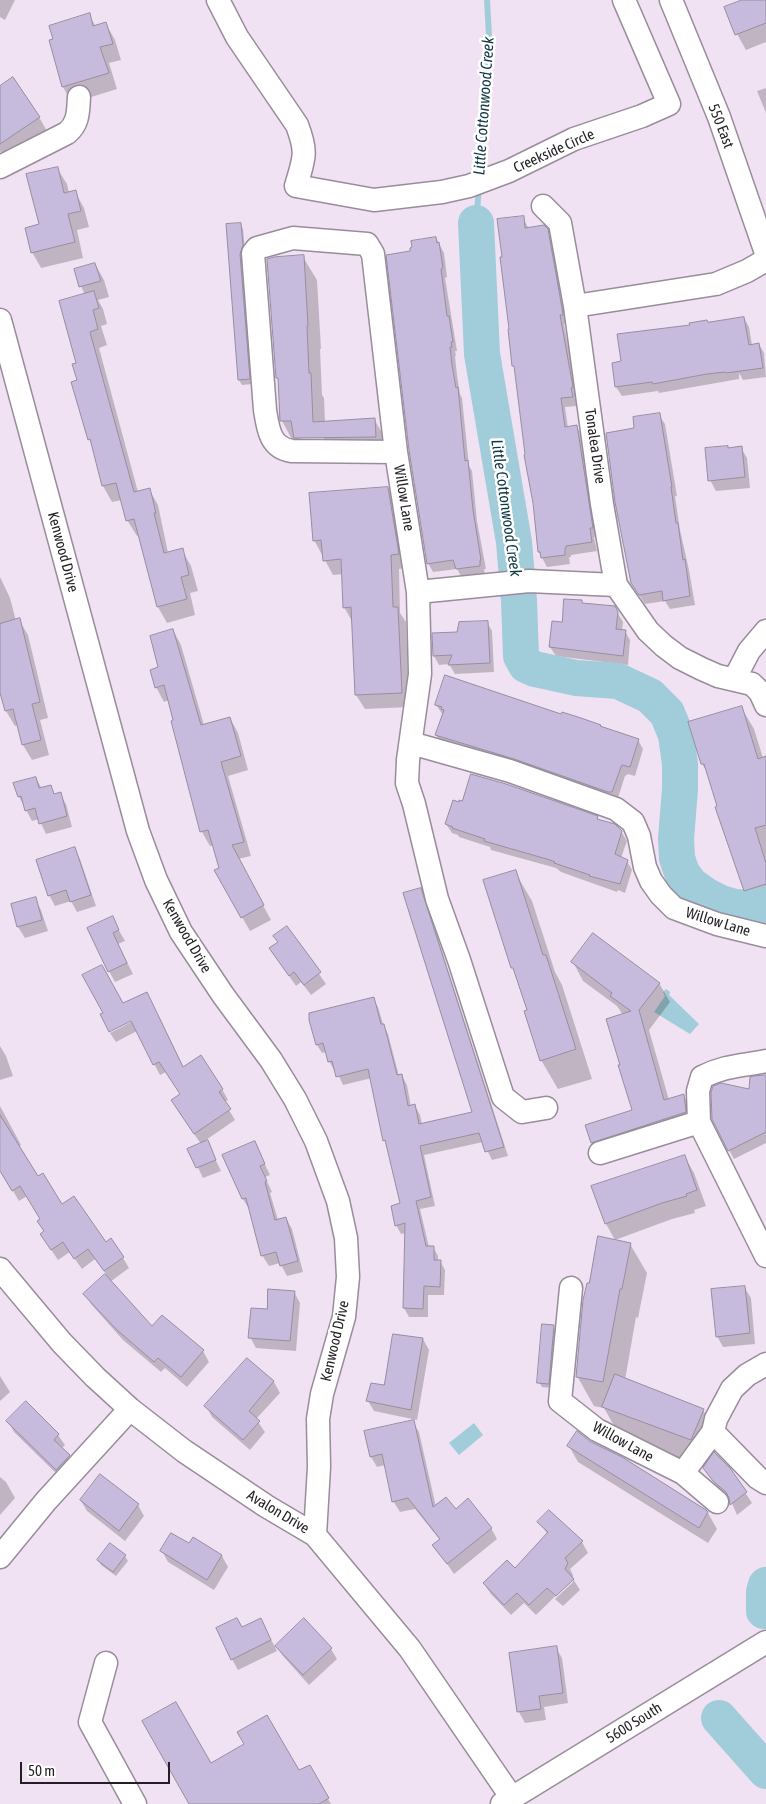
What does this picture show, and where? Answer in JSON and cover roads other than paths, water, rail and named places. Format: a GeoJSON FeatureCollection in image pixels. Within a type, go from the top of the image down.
{"type":"FeatureCollection","features":[{"type":"Feature","properties":{"kind":"street","name":"Creekside Circle"},"geometry":{"type":"LineString","coordinates":[[218,0],[237,37],[297,125],[303,141],[305,157],[296,186],[374,200],[442,192],[469,186],[498,176],[574,139],[642,116],[669,104],[624,0]]}},
{"type":"Feature","properties":{"kind":"street","name":"550 East"},"geometry":{"type":"LineString","coordinates":[[671,0],[719,117],[766,254]]}},
{"type":"Feature","properties":{"kind":"street"},"geometry":{"type":"LineString","coordinates":[[0,167],[67,133],[78,116],[79,97]]}},
{"type":"Feature","properties":{"kind":"street","name":"Tonalea Drive"},"geometry":{"type":"LineString","coordinates":[[543,206],[560,223],[576,306],[607,539],[616,586],[648,631],[664,646],[680,658],[718,676],[735,678],[752,684],[760,692],[766,705]]}},
{"type":"Feature","properties":{"kind":"street","name":"Willow Lane"},"geometry":{"type":"LineString","coordinates":[[396,452],[283,450],[274,442],[268,428],[265,410],[254,253],[257,248],[293,238],[367,244],[373,254],[396,452],[402,479],[418,592],[420,674],[412,744],[408,760],[407,784],[414,804],[437,899],[459,960],[503,1097],[522,1112],[546,1108]]}},
{"type":"Feature","properties":{"kind":"street"},"geometry":{"type":"LineString","coordinates":[[576,306],[716,284],[766,260]]}},
{"type":"Feature","properties":{"kind":"street","name":"Kenwood Drive"},"geometry":{"type":"LineString","coordinates":[[0,320],[138,831],[156,880],[181,932],[223,995],[271,1060],[295,1099],[316,1142],[338,1201],[346,1238],[348,1277],[344,1316],[322,1394],[318,1419],[319,1467],[315,1535]]}},
{"type":"Feature","properties":{"kind":"street"},"geometry":{"type":"LineString","coordinates":[[418,592],[529,581],[616,586]]}},
{"type":"Feature","properties":{"kind":"street"},"geometry":{"type":"LineString","coordinates":[[735,678],[749,651],[766,632]]}},
{"type":"Feature","properties":{"kind":"street","name":"Willow Lane"},"geometry":{"type":"LineString","coordinates":[[412,744],[510,771],[616,808],[632,822],[640,836],[645,867],[651,881],[674,908],[717,924],[766,936]]}},
{"type":"Feature","properties":{"kind":"street"},"geometry":{"type":"LineString","coordinates":[[766,1061],[717,1070],[702,1077],[698,1091],[699,1122],[766,1256]]}},
{"type":"Feature","properties":{"kind":"street"},"geometry":{"type":"LineString","coordinates":[[600,1153],[699,1122]]}},
{"type":"Feature","properties":{"kind":"street","name":"Avalon Drive"},"geometry":{"type":"LineString","coordinates":[[0,1269],[62,1343],[130,1409],[184,1452],[266,1506],[315,1535],[410,1649],[507,1801]]}},
{"type":"Feature","properties":{"kind":"street","name":"Willow Lane"},"geometry":{"type":"LineString","coordinates":[[571,1288],[560,1401],[597,1430],[683,1474],[717,1502]]}},
{"type":"Feature","properties":{"kind":"street"},"geometry":{"type":"LineString","coordinates":[[683,1474],[713,1432],[716,1419],[732,1389],[747,1374],[766,1364]]}},
{"type":"Feature","properties":{"kind":"street"},"geometry":{"type":"LineString","coordinates":[[0,1557],[46,1501],[130,1409]]}},
{"type":"Feature","properties":{"kind":"street"},"geometry":{"type":"LineString","coordinates":[[713,1432],[758,1478],[766,1482]]}},
{"type":"Feature","properties":{"kind":"street","name":"5600 South"},"geometry":{"type":"LineString","coordinates":[[507,1801],[766,1642]]}},
{"type":"Feature","properties":{"kind":"street"},"geometry":{"type":"LineString","coordinates":[[106,1663],[90,1722],[135,1804]]}},
{"type":"Feature","properties":{"kind":"water"},"geometry":{"type":"Polygon","coordinates":[[[666,989],[670,992],[669,995],[699,1024],[690,1034],[654,1012],[665,996],[663,992],[666,989]]]}},
{"type":"Feature","properties":{"kind":"water"},"geometry":{"type":"Polygon","coordinates":[[[474,1423],[483,1435],[459,1455],[449,1443],[474,1423]]]}},
{"type":"Feature","properties":{"kind":"waterway","name":"Little Cottonwood Creek"},"geometry":{"type":"LineString","coordinates":[[480,177],[489,36],[487,0]]}},
{"type":"Feature","properties":{"kind":"waterway","name":"Little Cottonwood Creek"},"geometry":{"type":"LineString","coordinates":[[476,223],[479,187]]}},
{"type":"Feature","properties":{"kind":"waterway","name":"Little Cottonwood Creek"},"geometry":{"type":"LineString","coordinates":[[476,223],[482,354],[514,542],[521,656],[526,665],[535,669],[576,678],[618,681],[650,696],[667,713],[676,735],[680,764],[676,839],[677,858],[682,873],[691,885],[721,903],[735,907],[751,908],[766,904]]}},
{"type":"Feature","properties":{"kind":"waterway","name":"Little Cottonwood Creek"},"geometry":{"type":"LineString","coordinates":[[764,1611],[766,1585]]}},
{"type":"Feature","properties":{"kind":"waterway","name":"Little Cottonwood Creek"},"geometry":{"type":"LineString","coordinates":[[719,1718],[766,1771]]}}]}
